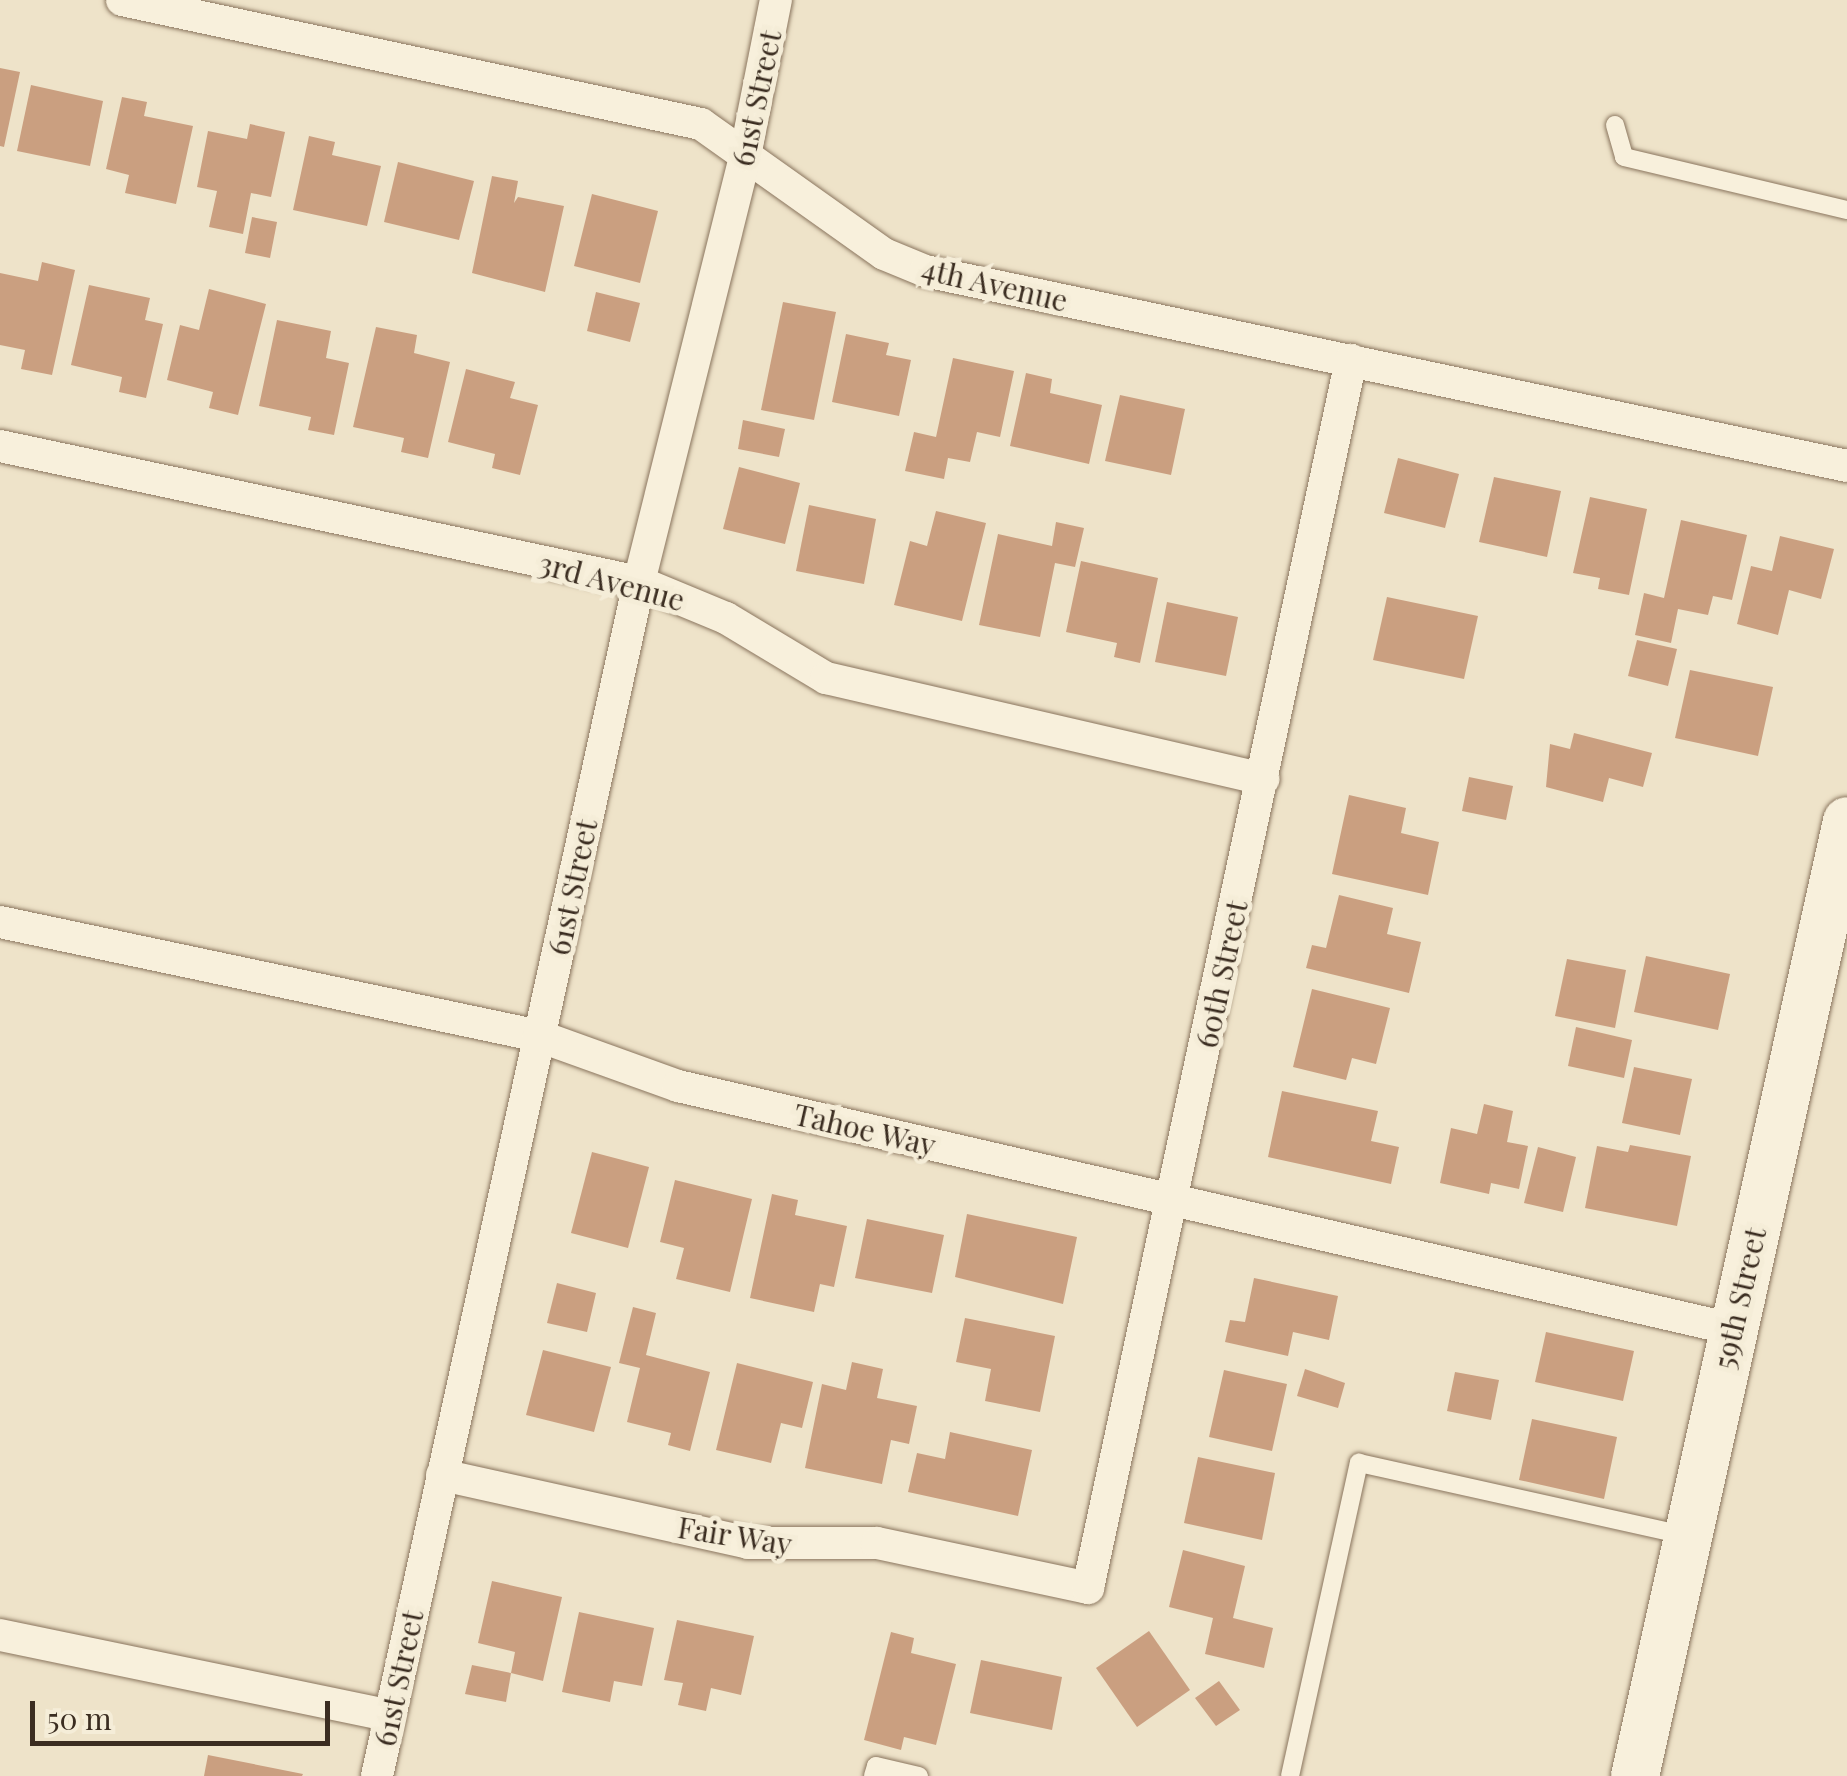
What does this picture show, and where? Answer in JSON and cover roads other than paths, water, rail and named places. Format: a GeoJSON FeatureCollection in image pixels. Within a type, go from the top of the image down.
{"type":"FeatureCollection","features":[{"type":"Feature","properties":{"kind":"street","name":"4th Avenue"},"geometry":{"type":"LineString","coordinates":[[122,0],[701,124],[884,254],[925,271],[1847,466]]}},
{"type":"Feature","properties":{"kind":"street","name":"61st Street"},"geometry":{"type":"LineString","coordinates":[[377,1776],[639,582],[745,156],[776,0]]}},
{"type":"Feature","properties":{"kind":"street","name":"60th Street"},"geometry":{"type":"LineString","coordinates":[[1088,1588],[1351,360]]}},
{"type":"Feature","properties":{"kind":"street","name":"3rd Avenue"},"geometry":{"type":"LineString","coordinates":[[0,446],[639,582],[726,618],[826,678],[1264,779]]}},
{"type":"Feature","properties":{"kind":"street","name":"59th Street"},"geometry":{"type":"LineString","coordinates":[[1635,1776],[1847,821]]}},
{"type":"Feature","properties":{"kind":"street","name":"Tahoe Way"},"geometry":{"type":"LineString","coordinates":[[0,922],[539,1036],[678,1086],[1732,1329]]}},
{"type":"Feature","properties":{"kind":"street","name":"Fair Way"},"geometry":{"type":"LineString","coordinates":[[442,1475],[748,1543],[877,1544],[1088,1588]]}},
{"type":"Feature","properties":{"kind":"street"},"geometry":{"type":"LineString","coordinates":[[0,1635],[390,1716]]}},
{"type":"Feature","properties":{"kind":"lane"},"geometry":{"type":"LineString","coordinates":[[1615,125],[1624,157],[1847,210]]}},
{"type":"Feature","properties":{"kind":"lane"},"geometry":{"type":"LineString","coordinates":[[1290,1776],[1359,1463],[1687,1536]]}},
{"type":"Feature","properties":{"kind":"lane"},"geometry":{"type":"LineString","coordinates":[[873,1776],[876,1766],[919,1776]]}}]}
